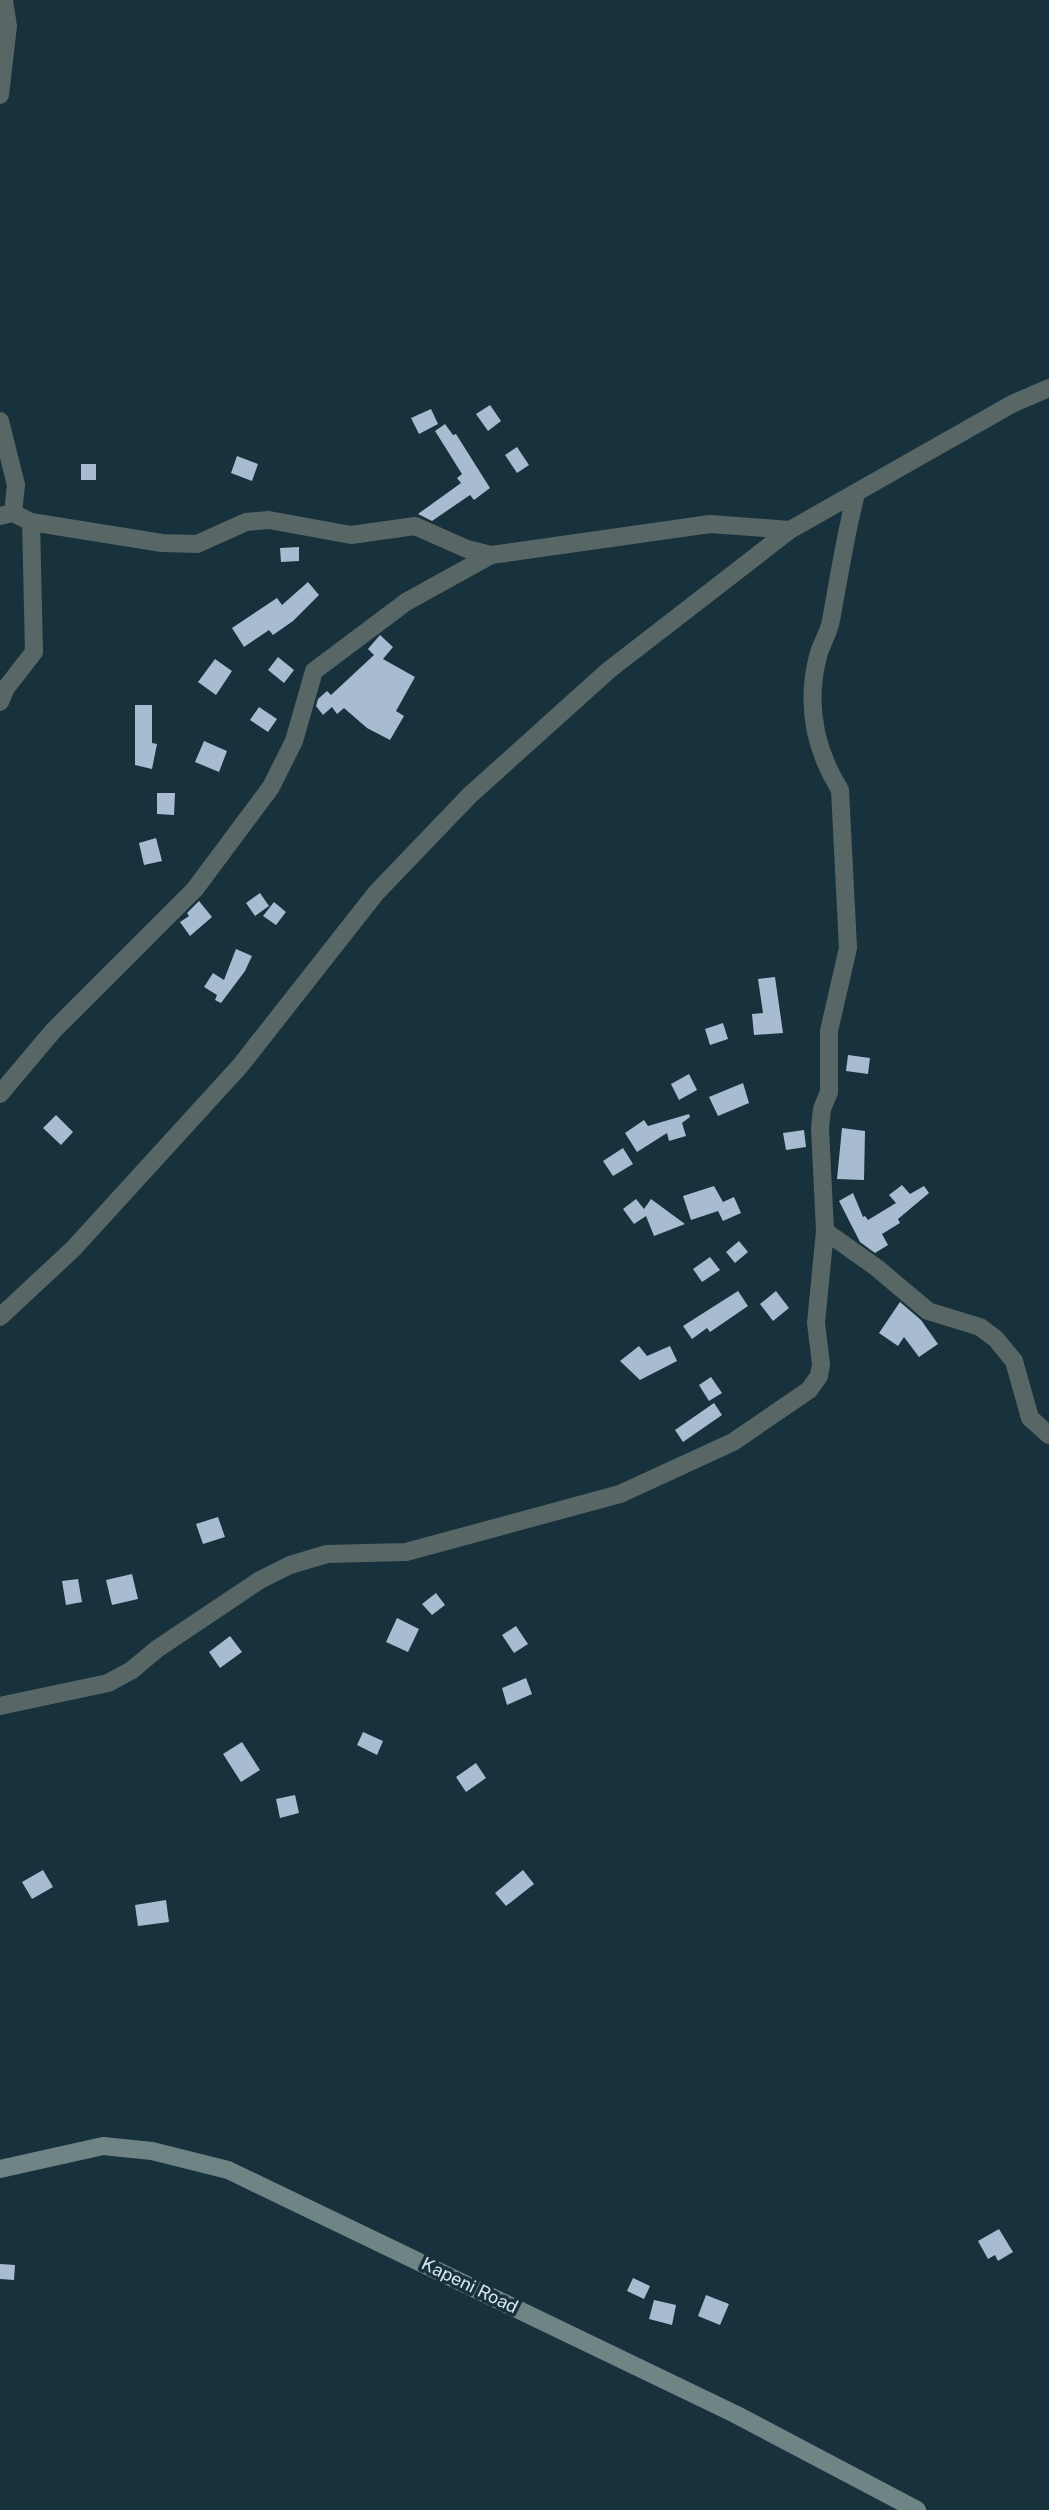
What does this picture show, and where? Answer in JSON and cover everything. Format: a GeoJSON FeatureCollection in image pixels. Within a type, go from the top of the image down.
{"type":"FeatureCollection","features":[{"type":"Feature","properties":{"kind":"main road","name":"Kapeni Road"},"geometry":{"type":"LineString","coordinates":[[0,2169],[103,2146],[152,2151],[228,2170],[723,2408],[917,2510]]}},
{"type":"Feature","properties":{"kind":"street"},"geometry":{"type":"LineString","coordinates":[[0,95],[8,26],[4,0]]}},
{"type":"Feature","properties":{"kind":"street"},"geometry":{"type":"LineString","coordinates":[[0,1317],[73,1249],[240,1066],[376,893],[470,795],[609,670],[790,530],[1012,404],[1049,388]]}},
{"type":"Feature","properties":{"kind":"street"},"geometry":{"type":"LineString","coordinates":[[0,421],[16,485],[7,514],[31,522],[162,543],[197,544],[246,522],[269,520],[351,535],[415,526],[467,549],[491,555]]}},
{"type":"Feature","properties":{"kind":"street"},"geometry":{"type":"LineString","coordinates":[[0,1706],[108,1683],[132,1670],[157,1649],[260,1580],[290,1565],[327,1554],[406,1552],[620,1494],[733,1443],[808,1390],[819,1376],[821,1364],[816,1323],[825,1231],[820,1128],[822,1109],[830,1092],[832,1008],[848,948],[840,790],[828,770],[814,728],[811,689],[819,652],[831,623],[843,544],[856,494]]}},
{"type":"Feature","properties":{"kind":"street"},"geometry":{"type":"LineString","coordinates":[[0,702],[6,688],[34,652],[31,522]]}},
{"type":"Feature","properties":{"kind":"street"},"geometry":{"type":"LineString","coordinates":[[0,1094],[54,1031],[195,889],[271,787],[294,741],[314,671],[406,602],[491,555],[710,524],[790,530]]}},
{"type":"Feature","properties":{"kind":"street"},"geometry":{"type":"LineString","coordinates":[[825,1231],[877,1268],[928,1311],[980,1327],[996,1339],[1014,1361],[1030,1418],[1049,1435]]}},
{"type":"Feature","properties":{"kind":"building"},"geometry":{"type":"Polygon","coordinates":[[[490,405],[501,421],[488,431],[476,414],[490,405]]]}},
{"type":"Feature","properties":{"kind":"building"},"geometry":{"type":"Polygon","coordinates":[[[431,409],[438,424],[419,434],[411,418],[431,409]]]}},
{"type":"Feature","properties":{"kind":"building"},"geometry":{"type":"Polygon","coordinates":[[[445,424],[453,435],[456,434],[490,488],[474,500],[470,495],[432,521],[418,514],[461,483],[457,478],[462,474],[435,431],[445,424]]]}},
{"type":"Feature","properties":{"kind":"building"},"geometry":{"type":"Polygon","coordinates":[[[517,447],[529,465],[517,473],[505,455],[517,447]]]}},
{"type":"Feature","properties":{"kind":"building"},"geometry":{"type":"Polygon","coordinates":[[[237,456],[258,464],[252,481],[231,473],[237,456]]]}},
{"type":"Feature","properties":{"kind":"building"},"geometry":{"type":"Polygon","coordinates":[[[81,464],[96,464],[96,480],[81,480],[81,464]]]}},
{"type":"Feature","properties":{"kind":"building"},"geometry":{"type":"Polygon","coordinates":[[[299,547],[299,561],[281,562],[280,548],[299,547]]]}},
{"type":"Feature","properties":{"kind":"building"},"geometry":{"type":"Polygon","coordinates":[[[308,582],[319,595],[293,621],[273,635],[269,630],[244,647],[232,628],[277,598],[282,605],[308,582]]]}},
{"type":"Feature","properties":{"kind":"building"},"geometry":{"type":"Polygon","coordinates":[[[380,635],[393,647],[383,659],[415,677],[396,711],[404,716],[390,740],[367,728],[344,708],[337,714],[332,707],[323,715],[316,706],[318,699],[327,691],[331,695],[374,655],[368,649],[380,635]]]}},
{"type":"Feature","properties":{"kind":"building"},"geometry":{"type":"Polygon","coordinates":[[[278,657],[294,670],[284,683],[268,670],[278,657]]]}},
{"type":"Feature","properties":{"kind":"building"},"geometry":{"type":"Polygon","coordinates":[[[215,659],[232,671],[216,695],[198,682],[215,659]]]}},
{"type":"Feature","properties":{"kind":"building"},"geometry":{"type":"Polygon","coordinates":[[[135,705],[152,705],[152,743],[157,744],[152,769],[135,765],[135,705]]]}},
{"type":"Feature","properties":{"kind":"building"},"geometry":{"type":"Polygon","coordinates":[[[259,707],[277,719],[268,732],[250,720],[259,707]]]}},
{"type":"Feature","properties":{"kind":"building"},"geometry":{"type":"Polygon","coordinates":[[[204,741],[227,751],[219,772],[195,762],[204,741]]]}},
{"type":"Feature","properties":{"kind":"building"},"geometry":{"type":"Polygon","coordinates":[[[157,793],[175,793],[174,815],[157,814],[157,793]]]}},
{"type":"Feature","properties":{"kind":"building"},"geometry":{"type":"Polygon","coordinates":[[[156,838],[162,861],[144,865],[139,843],[156,838]]]}},
{"type":"Feature","properties":{"kind":"building"},"geometry":{"type":"Polygon","coordinates":[[[260,893],[269,906],[255,916],[246,903],[260,893]]]}},
{"type":"Feature","properties":{"kind":"building"},"geometry":{"type":"Polygon","coordinates":[[[199,901],[212,917],[190,936],[180,922],[189,916],[187,913],[199,901]]]}},
{"type":"Feature","properties":{"kind":"building"},"geometry":{"type":"Polygon","coordinates":[[[274,902],[286,912],[276,925],[263,916],[274,902]]]}},
{"type":"Feature","properties":{"kind":"building"},"geometry":{"type":"Polygon","coordinates":[[[236,949],[252,956],[245,971],[221,1003],[215,1000],[217,995],[204,987],[213,973],[224,980],[236,949]]]}},
{"type":"Feature","properties":{"kind":"building"},"geometry":{"type":"Polygon","coordinates":[[[775,977],[783,1033],[754,1035],[752,1014],[763,1013],[758,979],[775,977]]]}},
{"type":"Feature","properties":{"kind":"building"},"geometry":{"type":"Polygon","coordinates":[[[723,1023],[728,1039],[710,1045],[705,1029],[723,1023]]]}},
{"type":"Feature","properties":{"kind":"building"},"geometry":{"type":"Polygon","coordinates":[[[848,1055],[870,1058],[868,1074],[846,1071],[848,1055]]]}},
{"type":"Feature","properties":{"kind":"building"},"geometry":{"type":"Polygon","coordinates":[[[689,1074],[697,1090],[679,1100],[671,1084],[689,1074]]]}},
{"type":"Feature","properties":{"kind":"building"},"geometry":{"type":"Polygon","coordinates":[[[743,1083],[749,1103],[718,1116],[709,1097],[743,1083]]]}},
{"type":"Feature","properties":{"kind":"building"},"geometry":{"type":"Polygon","coordinates":[[[689,1114],[690,1117],[682,1123],[686,1136],[669,1141],[667,1133],[637,1152],[625,1133],[644,1120],[648,1126],[689,1114]]]}},
{"type":"Feature","properties":{"kind":"building"},"geometry":{"type":"Polygon","coordinates":[[[56,1115],[73,1132],[61,1145],[43,1128],[56,1115]]]}},
{"type":"Feature","properties":{"kind":"building"},"geometry":{"type":"Polygon","coordinates":[[[842,1128],[865,1131],[864,1180],[837,1179],[842,1128]]]}},
{"type":"Feature","properties":{"kind":"building"},"geometry":{"type":"Polygon","coordinates":[[[804,1130],[806,1147],[786,1150],[783,1133],[804,1130]]]}},
{"type":"Feature","properties":{"kind":"building"},"geometry":{"type":"Polygon","coordinates":[[[623,1148],[633,1164],[613,1176],[603,1161],[623,1148]]]}},
{"type":"Feature","properties":{"kind":"building"},"geometry":{"type":"Polygon","coordinates":[[[902,1185],[910,1194],[924,1186],[929,1193],[898,1219],[900,1223],[882,1234],[888,1245],[875,1253],[860,1242],[839,1201],[853,1193],[863,1217],[868,1220],[896,1203],[889,1195],[902,1185]]]}},
{"type":"Feature","properties":{"kind":"building"},"geometry":{"type":"Polygon","coordinates":[[[714,1186],[723,1202],[734,1197],[741,1213],[723,1221],[718,1211],[691,1220],[683,1196],[714,1186]]]}},
{"type":"Feature","properties":{"kind":"building"},"geometry":{"type":"Polygon","coordinates":[[[636,1199],[644,1209],[651,1199],[685,1224],[654,1236],[646,1216],[634,1224],[623,1209],[636,1199]]]}},
{"type":"Feature","properties":{"kind":"building"},"geometry":{"type":"Polygon","coordinates":[[[739,1241],[748,1252],[735,1263],[726,1252],[739,1241]]]}},
{"type":"Feature","properties":{"kind":"building"},"geometry":{"type":"Polygon","coordinates":[[[710,1257],[720,1270],[702,1282],[693,1269],[710,1257]]]}},
{"type":"Feature","properties":{"kind":"building"},"geometry":{"type":"Polygon","coordinates":[[[738,1291],[748,1306],[710,1332],[707,1328],[692,1339],[683,1326],[738,1291]]]}},
{"type":"Feature","properties":{"kind":"building"},"geometry":{"type":"Polygon","coordinates":[[[776,1291],[789,1308],[773,1321],[760,1304],[776,1291]]]}},
{"type":"Feature","properties":{"kind":"building"},"geometry":{"type":"Polygon","coordinates":[[[900,1302],[921,1320],[938,1344],[919,1357],[904,1337],[898,1346],[879,1333],[900,1302]]]}},
{"type":"Feature","properties":{"kind":"building"},"geometry":{"type":"Polygon","coordinates":[[[639,1346],[647,1356],[670,1346],[677,1361],[640,1380],[620,1361],[639,1346]]]}},
{"type":"Feature","properties":{"kind":"building"},"geometry":{"type":"Polygon","coordinates":[[[711,1377],[722,1393],[709,1401],[699,1385],[711,1377]]]}},
{"type":"Feature","properties":{"kind":"building"},"geometry":{"type":"Polygon","coordinates":[[[714,1403],[722,1415],[683,1442],[675,1430],[714,1403]]]}},
{"type":"Feature","properties":{"kind":"building"},"geometry":{"type":"Polygon","coordinates":[[[218,1517],[225,1537],[203,1544],[196,1524],[218,1517]]]}},
{"type":"Feature","properties":{"kind":"building"},"geometry":{"type":"Polygon","coordinates":[[[132,1574],[138,1599],[112,1605],[106,1580],[132,1574]]]}},
{"type":"Feature","properties":{"kind":"building"},"geometry":{"type":"Polygon","coordinates":[[[78,1579],[82,1602],[66,1605],[62,1581],[78,1579]]]}},
{"type":"Feature","properties":{"kind":"building"},"geometry":{"type":"Polygon","coordinates":[[[436,1593],[445,1605],[432,1615],[422,1604],[436,1593]]]}},
{"type":"Feature","properties":{"kind":"building"},"geometry":{"type":"Polygon","coordinates":[[[397,1618],[419,1629],[408,1652],[386,1642],[397,1618]]]}},
{"type":"Feature","properties":{"kind":"building"},"geometry":{"type":"Polygon","coordinates":[[[516,1626],[528,1644],[514,1653],[502,1635],[516,1626]]]}},
{"type":"Feature","properties":{"kind":"building"},"geometry":{"type":"Polygon","coordinates":[[[230,1636],[242,1652],[220,1668],[209,1652],[230,1636]]]}},
{"type":"Feature","properties":{"kind":"building"},"geometry":{"type":"Polygon","coordinates":[[[526,1678],[532,1694],[507,1705],[502,1688],[526,1678]]]}},
{"type":"Feature","properties":{"kind":"building"},"geometry":{"type":"Polygon","coordinates":[[[363,1732],[383,1741],[377,1755],[357,1745],[363,1732]]]}},
{"type":"Feature","properties":{"kind":"building"},"geometry":{"type":"Polygon","coordinates":[[[242,1742],[260,1770],[241,1782],[223,1754],[242,1742]]]}},
{"type":"Feature","properties":{"kind":"building"},"geometry":{"type":"Polygon","coordinates":[[[476,1763],[486,1778],[466,1792],[456,1777],[476,1763]]]}},
{"type":"Feature","properties":{"kind":"building"},"geometry":{"type":"Polygon","coordinates":[[[295,1795],[299,1813],[280,1818],[276,1799],[295,1795]]]}},
{"type":"Feature","properties":{"kind":"building"},"geometry":{"type":"Polygon","coordinates":[[[43,1870],[53,1887],[32,1899],[22,1882],[43,1870]]]}},
{"type":"Feature","properties":{"kind":"building"},"geometry":{"type":"Polygon","coordinates":[[[523,1870],[534,1884],[506,1906],[495,1893],[523,1870]]]}},
{"type":"Feature","properties":{"kind":"building"},"geometry":{"type":"Polygon","coordinates":[[[166,1900],[169,1922],[138,1926],[135,1905],[166,1900]]]}},
{"type":"Feature","properties":{"kind":"building"},"geometry":{"type":"Polygon","coordinates":[[[999,2229],[1013,2252],[998,2261],[995,2255],[988,2259],[978,2241],[999,2229]]]}},
{"type":"Feature","properties":{"kind":"building"},"geometry":{"type":"Polygon","coordinates":[[[0,2264],[15,2265],[14,2280],[0,2279],[0,2264]]]}},
{"type":"Feature","properties":{"kind":"building"},"geometry":{"type":"Polygon","coordinates":[[[633,2278],[650,2286],[644,2299],[627,2291],[633,2278]]]}},
{"type":"Feature","properties":{"kind":"building"},"geometry":{"type":"Polygon","coordinates":[[[706,2295],[729,2304],[720,2325],[698,2316],[706,2295]]]}},
{"type":"Feature","properties":{"kind":"building"},"geometry":{"type":"Polygon","coordinates":[[[654,2300],[676,2305],[672,2325],[649,2319],[654,2300]]]}}]}
